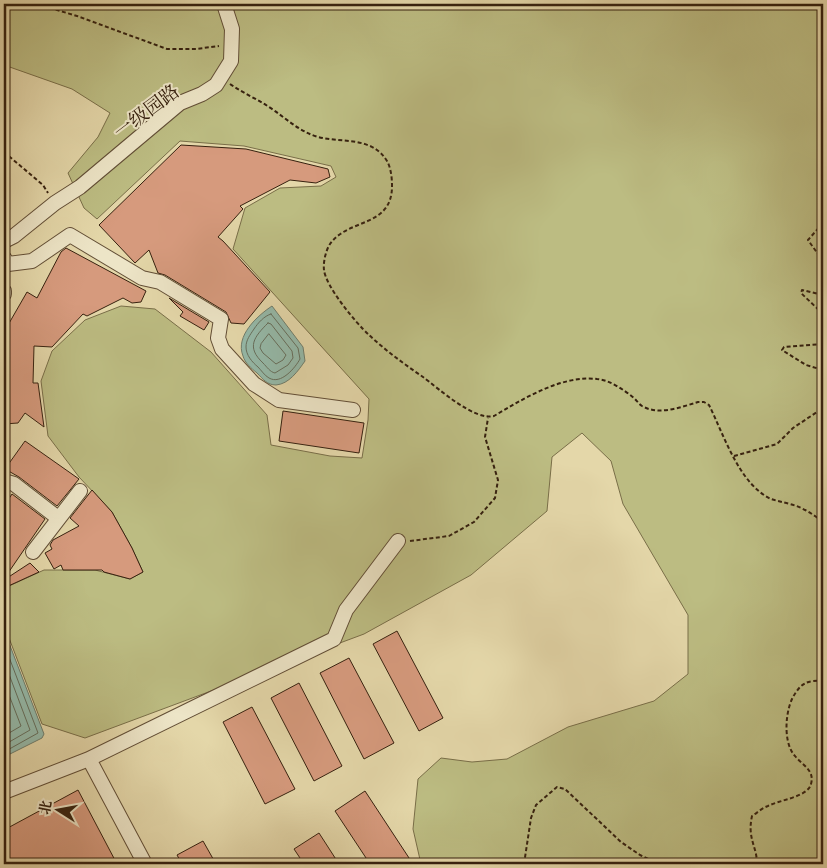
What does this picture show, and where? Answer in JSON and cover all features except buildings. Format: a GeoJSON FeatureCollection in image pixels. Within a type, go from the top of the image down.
{"type":"FeatureCollection","features":[{"type":"Feature","properties":{"kind":"street","name":"一级园路"},"geometry":{"type":"LineString","coordinates":[[4,241],[14,236],[54,203],[80,187],[180,103],[202,94],[216,85],[232,61],[232,29],[224,4]]}},
{"type":"Feature","properties":{"kind":"street"},"geometry":{"type":"LineString","coordinates":[[4,258],[8,264],[32,261],[70,235],[142,278],[160,282],[221,318],[218,338],[222,349],[254,384],[279,400],[353,410]]}},
{"type":"Feature","properties":{"kind":"street"},"geometry":{"type":"LineString","coordinates":[[4,481],[14,484],[58,518]]}},
{"type":"Feature","properties":{"kind":"street"},"geometry":{"type":"LineString","coordinates":[[33,552],[80,492]]}},
{"type":"Feature","properties":{"kind":"street"},"geometry":{"type":"LineString","coordinates":[[4,792],[89,759],[334,639],[346,610],[398,541]]}},
{"type":"Feature","properties":{"kind":"street"},"geometry":{"type":"LineString","coordinates":[[89,759],[145,864]]}},
{"type":"Feature","properties":{"kind":"path"},"geometry":{"type":"LineString","coordinates":[[37,4],[167,48],[196,49],[232,45]]}},
{"type":"Feature","properties":{"kind":"path"},"geometry":{"type":"LineString","coordinates":[[221,78],[269,107],[292,125],[305,132],[319,137],[367,144],[387,160],[392,178],[392,192],[388,207],[366,223],[345,231],[330,243],[324,268],[327,279],[342,304],[368,334],[447,395],[472,412],[488,418],[530,396],[574,379],[598,379],[614,384],[641,406],[652,410],[662,411],[704,402],[709,405],[745,479],[756,490],[772,500],[792,504],[810,512],[823,522]]}},
{"type":"Feature","properties":{"kind":"path"},"geometry":{"type":"LineString","coordinates":[[4,152],[43,185],[54,203]]}},
{"type":"Feature","properties":{"kind":"path"},"geometry":{"type":"LineString","coordinates":[[823,223],[808,240],[823,261]]}},
{"type":"Feature","properties":{"kind":"path"},"geometry":{"type":"LineString","coordinates":[[823,295],[802,290],[801,294],[823,314]]}},
{"type":"Feature","properties":{"kind":"path"},"geometry":{"type":"LineString","coordinates":[[823,344],[784,347],[782,350],[806,365],[823,370]]}},
{"type":"Feature","properties":{"kind":"path"},"geometry":{"type":"LineString","coordinates":[[734,456],[777,444],[793,428],[823,408]]}},
{"type":"Feature","properties":{"kind":"path"},"geometry":{"type":"LineString","coordinates":[[398,541],[449,536],[474,522],[495,498],[498,480],[485,437],[488,418]]}},
{"type":"Feature","properties":{"kind":"path"},"geometry":{"type":"LineString","coordinates":[[757,864],[757,857],[751,837],[750,826],[752,816],[765,807],[805,793],[811,786],[809,770],[803,762],[794,756],[787,738],[786,722],[791,701],[799,687],[812,680],[823,681]]}},
{"type":"Feature","properties":{"kind":"path"},"geometry":{"type":"LineString","coordinates":[[524,864],[531,818],[536,805],[557,787],[565,789],[621,842],[640,855],[659,864]]}},
{"type":"Feature","properties":{"kind":"green space"},"geometry":{"type":"Polygon","coordinates":[[[4,4],[823,4],[823,864],[421,864],[413,829],[418,779],[441,758],[472,762],[507,759],[568,727],[654,701],[688,674],[688,615],[623,504],[611,461],[582,433],[552,457],[547,511],[471,575],[364,634],[85,738],[42,724],[4,625],[4,591],[9,586],[44,570],[95,570],[130,579],[143,572],[112,512],[79,477],[48,436],[41,381],[52,351],[85,320],[121,306],[155,309],[211,352],[267,415],[271,445],[330,456],[362,458],[369,399],[233,249],[245,208],[280,188],[321,186],[336,177],[331,166],[244,146],[180,141],[97,219],[84,208],[68,173],[98,137],[110,113],[72,89],[4,65],[4,4]]]}},
{"type":"Feature","properties":{"kind":"water"},"geometry":{"type":"Polygon","coordinates":[[[272,306],[303,347],[305,361],[289,380],[276,385],[265,381],[248,365],[241,349],[242,341],[249,327],[272,306]]]}},
{"type":"Feature","properties":{"kind":"water"},"geometry":{"type":"Polygon","coordinates":[[[4,630],[44,734],[42,738],[4,757],[4,630]]]}}]}
